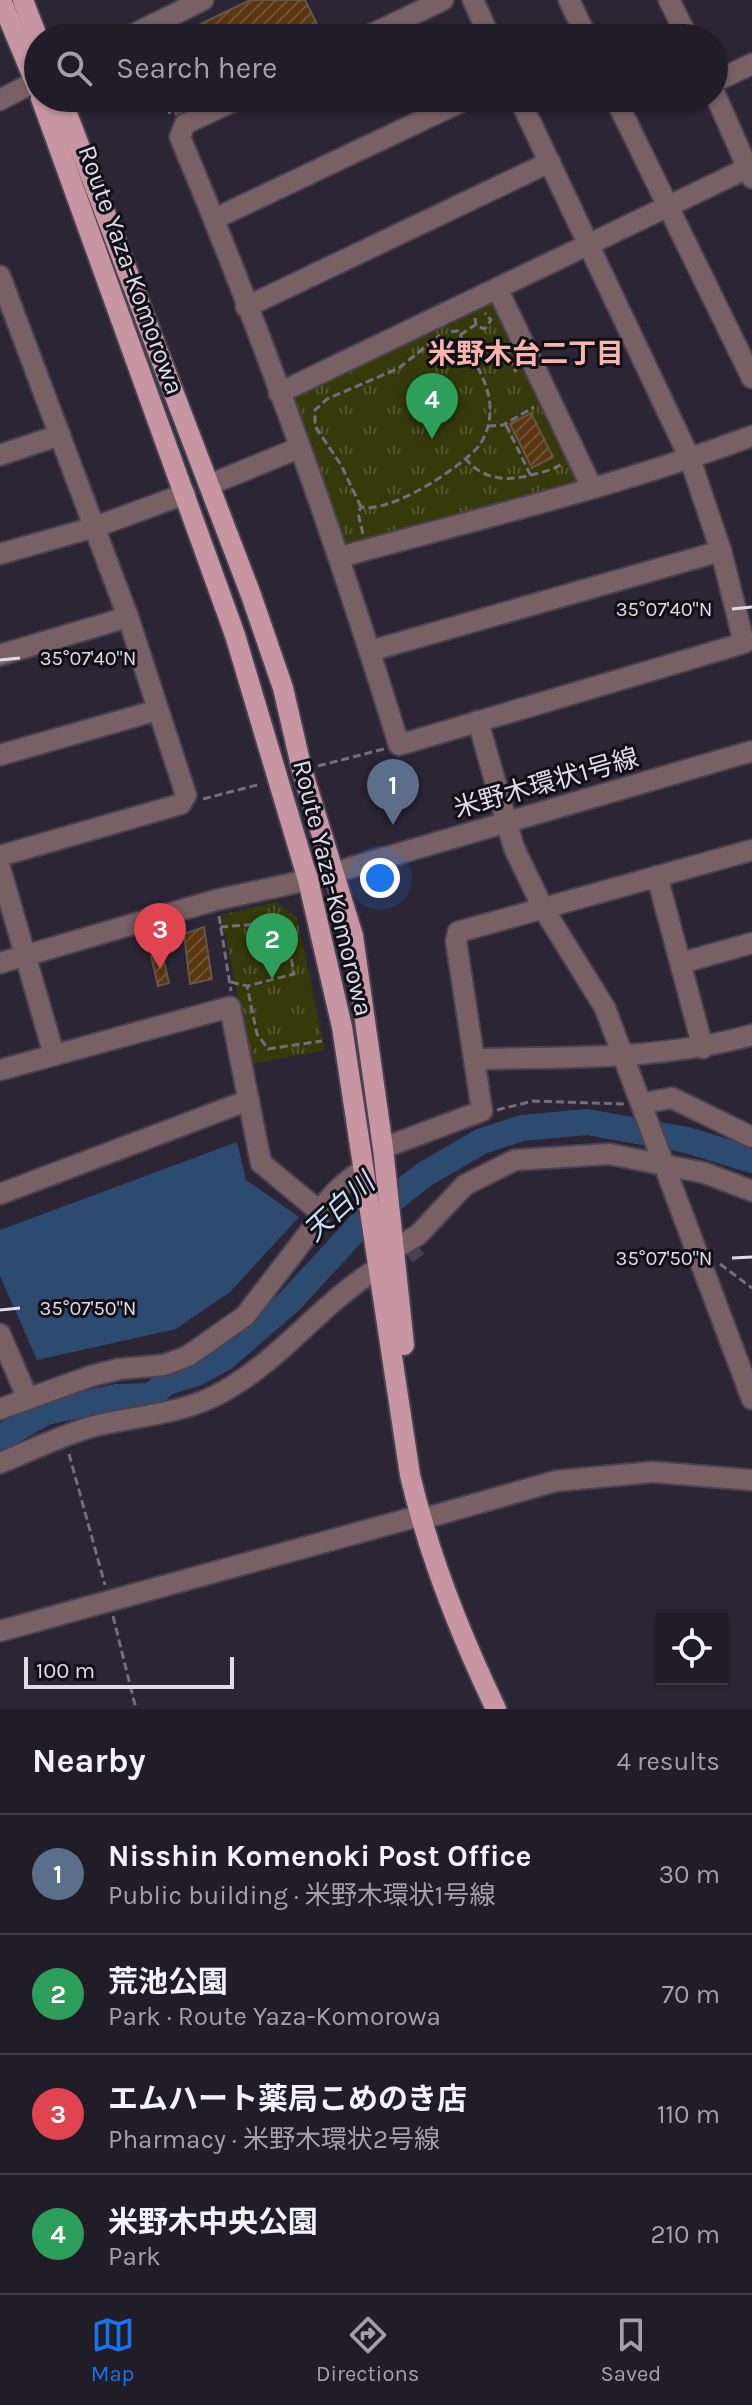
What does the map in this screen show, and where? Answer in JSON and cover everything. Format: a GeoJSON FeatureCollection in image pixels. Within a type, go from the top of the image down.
{"type":"FeatureCollection","features":[{"type":"Feature","properties":{"kind":"main road","name":"Route Yaza-Komorowa"},"geometry":{"type":"LineString","coordinates":[[1,0],[24,54]]}},
{"type":"Feature","properties":{"kind":"main road"},"geometry":{"type":"LineString","coordinates":[[23,0],[32,24]]}},
{"type":"Feature","properties":{"kind":"main road","name":"Route Yaza-Komorowa"},"geometry":{"type":"LineString","coordinates":[[47,112],[185,494],[280,779],[308,880],[342,1027],[378,1268],[426,1516],[454,1613],[496,1709]]}},
{"type":"Feature","properties":{"kind":"main road","name":"Route Yaza-Komorowa"},"geometry":{"type":"LineString","coordinates":[[66,112],[211,484],[283,688],[302,770],[355,946],[384,1158],[426,1516],[503,1709]]}},
{"type":"Feature","properties":{"kind":"street"},"geometry":{"type":"LineString","coordinates":[[154,24],[203,0]]}},
{"type":"Feature","properties":{"kind":"street"},"geometry":{"type":"LineString","coordinates":[[393,24],[443,0]]}},
{"type":"Feature","properties":{"kind":"street"},"geometry":{"type":"LineString","coordinates":[[473,0],[484,24]]}},
{"type":"Feature","properties":{"kind":"street"},"geometry":{"type":"LineString","coordinates":[[569,0],[580,24]]}},
{"type":"Feature","properties":{"kind":"street"},"geometry":{"type":"LineString","coordinates":[[669,0],[681,24]]}},
{"type":"Feature","properties":{"kind":"street"},"geometry":{"type":"LineString","coordinates":[[728,75],[752,64]]}},
{"type":"Feature","properties":{"kind":"street"},"geometry":{"type":"LineString","coordinates":[[0,100],[24,92]]}},
{"type":"Feature","properties":{"kind":"street"},"geometry":{"type":"LineString","coordinates":[[210,112],[185,124],[180,137],[214,219],[340,557],[399,745],[740,646],[745,637],[721,551],[690,459],[586,246],[526,112]]}},
{"type":"Feature","properties":{"kind":"street"},"geometry":{"type":"LineString","coordinates":[[214,219],[439,112]]}},
{"type":"Feature","properties":{"kind":"street"},"geometry":{"type":"LineString","coordinates":[[622,112],[752,378]]}},
{"type":"Feature","properties":{"kind":"street"},"geometry":{"type":"LineString","coordinates":[[279,393],[750,171],[723,112]]}},
{"type":"Feature","properties":{"kind":"street"},"geometry":{"type":"LineString","coordinates":[[246,307],[550,162]]}},
{"type":"Feature","properties":{"kind":"street"},"geometry":{"type":"LineString","coordinates":[[0,276],[4,303],[60,435],[128,617],[186,795],[181,804],[0,856]]}},
{"type":"Feature","properties":{"kind":"street"},"geometry":{"type":"LineString","coordinates":[[498,290],[592,488]]}},
{"type":"Feature","properties":{"kind":"street"},"geometry":{"type":"LineString","coordinates":[[0,455],[60,435]]}},
{"type":"Feature","properties":{"kind":"street"},"geometry":{"type":"LineString","coordinates":[[340,557],[592,488],[690,459],[752,436]]}},
{"type":"Feature","properties":{"kind":"street"},"geometry":{"type":"LineString","coordinates":[[211,484],[299,448]]}},
{"type":"Feature","properties":{"kind":"street"},"geometry":{"type":"LineString","coordinates":[[0,554],[95,527],[185,494]]}},
{"type":"Feature","properties":{"kind":"street"},"geometry":{"type":"LineString","coordinates":[[370,651],[721,551]]}},
{"type":"Feature","properties":{"kind":"street"},"geometry":{"type":"LineString","coordinates":[[0,655],[128,617]]}},
{"type":"Feature","properties":{"kind":"street"},"geometry":{"type":"LineString","coordinates":[[0,755],[158,710]]}},
{"type":"Feature","properties":{"kind":"street"},"geometry":{"type":"LineString","coordinates":[[478,721],[514,848],[543,908],[587,974],[625,1057],[752,1399]]}},
{"type":"Feature","properties":{"kind":"street","name":"米野木環状1号線"},"geometry":{"type":"LineString","coordinates":[[0,963],[216,900],[333,873],[752,751]]}},
{"type":"Feature","properties":{"kind":"street"},"geometry":{"type":"LineString","coordinates":[[384,1158],[478,1113],[483,1106],[455,935],[752,850]]}},
{"type":"Feature","properties":{"kind":"street"},"geometry":{"type":"LineString","coordinates":[[0,868],[54,1055]]}},
{"type":"Feature","properties":{"kind":"street"},"geometry":{"type":"LineString","coordinates":[[657,876],[703,1048]]}},
{"type":"Feature","properties":{"kind":"street"},"geometry":{"type":"LineString","coordinates":[[681,963],[752,943]]}},
{"type":"Feature","properties":{"kind":"street"},"geometry":{"type":"LineString","coordinates":[[0,1070],[230,1007],[264,1167],[319,1211]]}},
{"type":"Feature","properties":{"kind":"street"},"geometry":{"type":"LineString","coordinates":[[476,1059],[625,1057],[703,1048],[752,1035]]}},
{"type":"Feature","properties":{"kind":"street"},"geometry":{"type":"LineString","coordinates":[[644,1107],[672,1098],[752,1137]]}},
{"type":"Feature","properties":{"kind":"street"},"geometry":{"type":"LineString","coordinates":[[0,1194],[249,1100]]}},
{"type":"Feature","properties":{"kind":"street"},"geometry":{"type":"LineString","coordinates":[[393,1245],[418,1235],[465,1185],[515,1160],[609,1154],[705,1173],[752,1191]]}},
{"type":"Feature","properties":{"kind":"street"},"geometry":{"type":"LineString","coordinates":[[418,1246],[452,1220],[469,1193],[563,1157]]}},
{"type":"Feature","properties":{"kind":"street"},"geometry":{"type":"LineString","coordinates":[[0,1409],[27,1397],[119,1369],[164,1365],[188,1356],[229,1329],[260,1300],[318,1221],[319,1211],[346,1180],[364,1180]]}},
{"type":"Feature","properties":{"kind":"street"},"geometry":{"type":"LineString","coordinates":[[0,1463],[90,1428],[179,1410],[225,1391],[280,1352],[324,1308],[378,1268]]}},
{"type":"Feature","properties":{"kind":"street"},"geometry":{"type":"LineString","coordinates":[[280,1352],[294,1347],[359,1292]]}},
{"type":"Feature","properties":{"kind":"street"},"geometry":{"type":"LineString","coordinates":[[0,1334],[27,1397]]}},
{"type":"Feature","properties":{"kind":"street"},"geometry":{"type":"LineString","coordinates":[[0,1631],[556,1481],[653,1472],[752,1480]]}},
{"type":"Feature","properties":{"kind":"path"},"geometry":{"type":"LineString","coordinates":[[460,335],[475,325],[479,313],[489,316],[488,327],[482,329],[475,325]]}},
{"type":"Feature","properties":{"kind":"path"},"geometry":{"type":"LineString","coordinates":[[458,331],[487,388],[490,409],[482,441],[465,458],[415,491],[375,508],[361,507],[341,465],[315,426],[315,410],[327,399],[399,368],[443,333],[458,331]]}},
{"type":"Feature","properties":{"kind":"path"},"geometry":{"type":"LineString","coordinates":[[504,347],[522,383]]}},
{"type":"Feature","properties":{"kind":"path"},"geometry":{"type":"LineString","coordinates":[[488,426],[505,424],[535,408],[528,396]]}},
{"type":"Feature","properties":{"kind":"path"},"geometry":{"type":"LineString","coordinates":[[505,424],[531,476]]}},
{"type":"Feature","properties":{"kind":"path"},"geometry":{"type":"LineString","coordinates":[[465,458],[477,471],[494,478],[517,480],[562,466],[556,453]]}},
{"type":"Feature","properties":{"kind":"path"},"geometry":{"type":"LineString","coordinates":[[361,507],[358,513],[366,550]]}},
{"type":"Feature","properties":{"kind":"path"},"geometry":{"type":"LineString","coordinates":[[302,770],[399,745]]}},
{"type":"Feature","properties":{"kind":"path"},"geometry":{"type":"LineString","coordinates":[[181,804],[280,779]]}},
{"type":"Feature","properties":{"kind":"path"},"geometry":{"type":"LineString","coordinates":[[216,900],[231,982],[230,1007]]}},
{"type":"Feature","properties":{"kind":"path"},"geometry":{"type":"LineString","coordinates":[[220,927],[273,923],[287,935],[294,974],[247,986],[231,982]]}},
{"type":"Feature","properties":{"kind":"path"},"geometry":{"type":"LineString","coordinates":[[247,986],[257,1034],[268,1049],[322,1041]]}},
{"type":"Feature","properties":{"kind":"path"},"geometry":{"type":"LineString","coordinates":[[478,1113],[533,1101],[644,1107]]}},
{"type":"Feature","properties":{"kind":"path"},"geometry":{"type":"LineString","coordinates":[[700,1258],[706,1256],[715,1260],[752,1288]]}},
{"type":"Feature","properties":{"kind":"path"},"geometry":{"type":"LineString","coordinates":[[64,1438],[136,1709]]}},
{"type":"Feature","properties":{"kind":"green space"},"geometry":{"type":"Polygon","coordinates":[[[489,300],[497,302],[581,478],[579,484],[349,550],[342,546],[291,394],[489,300]]]}},
{"type":"Feature","properties":{"kind":"green space"},"geometry":{"type":"Polygon","coordinates":[[[277,902],[297,917],[325,1050],[252,1064],[221,915],[277,902]]]}},
{"type":"Feature","properties":{"kind":"water"},"geometry":{"type":"Polygon","coordinates":[[[237,1142],[246,1180],[299,1217],[230,1292],[176,1329],[37,1360],[0,1276],[0,1230],[237,1142]]]}},
{"type":"Feature","properties":{"kind":"building"},"geometry":{"type":"Polygon","coordinates":[[[250,0],[305,0],[317,24],[201,24],[250,0]]]}},
{"type":"Feature","properties":{"kind":"building"},"geometry":{"type":"Polygon","coordinates":[[[531,413],[553,457],[532,468],[510,424],[531,413]]]}},
{"type":"Feature","properties":{"kind":"building"},"geometry":{"type":"Polygon","coordinates":[[[204,927],[212,979],[190,984],[184,934],[204,927]]]}},
{"type":"Feature","properties":{"kind":"building"},"geometry":{"type":"Polygon","coordinates":[[[162,953],[169,983],[158,986],[151,956],[162,953]]]}},
{"type":"Feature","properties":{"kind":"waterway","name":"天白川"},"geometry":{"type":"LineString","coordinates":[[0,1438],[46,1412],[117,1397],[151,1396],[167,1382],[196,1373],[224,1358],[289,1302],[360,1225],[425,1174],[482,1141],[522,1128],[587,1122],[687,1140],[752,1160]]}},
{"type":"Feature","properties":{"kind":"tunnel"},"geometry":{"type":"LineString","coordinates":[[383,1273],[418,1246]]}},
{"type":"Feature","properties":{"kind":"place","name":"米野木中央公園"},"geometry":{"type":"Point","coordinates":[432,439]}},
{"type":"Feature","properties":{"kind":"place","name":"Nisshin Komenoki Post Office"},"geometry":{"type":"Point","coordinates":[393,825]}},
{"type":"Feature","properties":{"kind":"place","name":"エムハート薬局こめのき店"},"geometry":{"type":"Point","coordinates":[160,969]}},
{"type":"Feature","properties":{"kind":"place","name":"荒池公園"},"geometry":{"type":"Point","coordinates":[272,979]}},
{"type":"Feature","properties":{"kind":"district","name":"米野木台二丁目"},"geometry":{"type":"Point","coordinates":[526,353]}}]}
